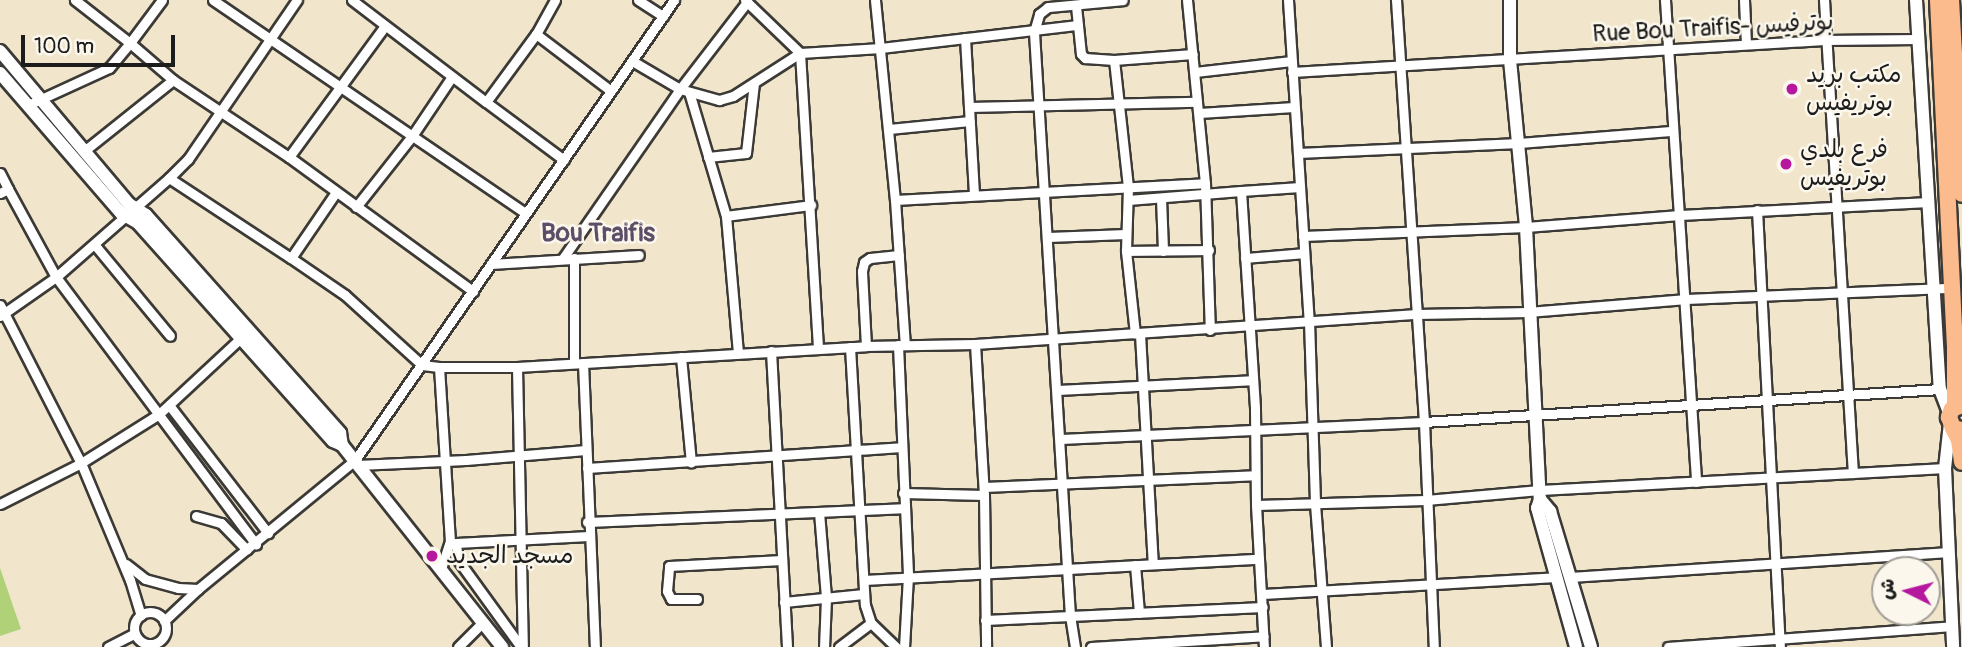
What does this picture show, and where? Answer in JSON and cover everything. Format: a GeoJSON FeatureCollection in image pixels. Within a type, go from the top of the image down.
{"type":"FeatureCollection","features":[{"type":"Feature","properties":{"kind":"highway"},"geometry":{"type":"LineString","coordinates":[[1950,5],[1958,72],[1962,194]]}},
{"type":"Feature","properties":{"kind":"highway"},"geometry":{"type":"LineString","coordinates":[[1950,5],[1955,418],[1962,462]]}},
{"type":"Feature","properties":{"kind":"street"},"geometry":{"type":"LineString","coordinates":[[75,0],[173,80],[289,157],[473,291]]}},
{"type":"Feature","properties":{"kind":"street"},"geometry":{"type":"LineString","coordinates":[[28,105],[110,68],[162,0]]}},
{"type":"Feature","properties":{"kind":"street"},"geometry":{"type":"LineString","coordinates":[[213,0],[344,86],[524,212]]}},
{"type":"Feature","properties":{"kind":"street"},"geometry":{"type":"LineString","coordinates":[[141,615],[122,560],[81,463],[1,312],[56,277],[132,212],[188,159],[220,109],[298,0]]}},
{"type":"Feature","properties":{"kind":"street"},"geometry":{"type":"LineString","coordinates":[[352,0],[451,78],[564,160]]}},
{"type":"Feature","properties":{"kind":"street"},"geometry":{"type":"LineString","coordinates":[[486,102],[536,34],[555,0]]}},
{"type":"Feature","properties":{"kind":"street"},"geometry":{"type":"LineString","coordinates":[[638,0],[663,16]]}},
{"type":"Feature","properties":{"kind":"street"},"geometry":{"type":"LineString","coordinates":[[164,621],[152,612],[141,615],[135,623],[135,634],[141,641],[157,645],[163,636],[164,621],[198,589],[357,462],[524,212],[634,62],[674,0]]}},
{"type":"Feature","properties":{"kind":"street"},"geometry":{"type":"LineString","coordinates":[[875,0],[899,255],[901,447],[908,576],[904,647]]}},
{"type":"Feature","properties":{"kind":"street"},"geometry":{"type":"LineString","coordinates":[[1075,647],[1070,616],[1034,32],[1042,10],[1123,0]]}},
{"type":"Feature","properties":{"kind":"street"},"geometry":{"type":"LineString","coordinates":[[1186,0],[1205,183],[1210,330]]}},
{"type":"Feature","properties":{"kind":"street"},"geometry":{"type":"LineString","coordinates":[[1288,0],[1309,321],[1315,504],[1326,647]]}},
{"type":"Feature","properties":{"kind":"street"},"geometry":{"type":"LineString","coordinates":[[1396,0],[1424,422],[1434,647]]}},
{"type":"Feature","properties":{"kind":"street"},"geometry":{"type":"LineString","coordinates":[[1510,0],[1510,60],[1526,227],[1528,312],[1540,494],[1537,508],[1576,647]]}},
{"type":"Feature","properties":{"kind":"street"},"geometry":{"type":"LineString","coordinates":[[1665,0],[1671,131],[1686,299],[1696,482]]}},
{"type":"Feature","properties":{"kind":"street"},"geometry":{"type":"LineString","coordinates":[[1744,0],[1746,44]]}},
{"type":"Feature","properties":{"kind":"street"},"geometry":{"type":"LineString","coordinates":[[1824,0],[1824,40],[1853,473]]}},
{"type":"Feature","properties":{"kind":"street"},"geometry":{"type":"LineString","coordinates":[[1916,0],[1940,389],[1955,418],[1944,468],[1953,647]]}},
{"type":"Feature","properties":{"kind":"street"},"geometry":{"type":"LineString","coordinates":[[563,258],[685,91],[746,1],[800,53],[818,348]]}},
{"type":"Feature","properties":{"kind":"street"},"geometry":{"type":"LineString","coordinates":[[1076,6],[1081,54],[1085,58],[1114,60],[1193,54]]}},
{"type":"Feature","properties":{"kind":"street"},"geometry":{"type":"LineString","coordinates":[[634,62],[685,91],[725,99],[800,53],[881,48],[1078,25]]}},
{"type":"Feature","properties":{"kind":"street"},"geometry":{"type":"LineString","coordinates":[[289,157],[344,86],[385,26]]}},
{"type":"Feature","properties":{"kind":"street"},"geometry":{"type":"LineString","coordinates":[[536,34],[611,91]]}},
{"type":"Feature","properties":{"kind":"street"},"geometry":{"type":"LineString","coordinates":[[965,38],[974,195]]}},
{"type":"Feature","properties":{"kind":"street","name":"Rue Bou Traifis- بوترفيس"},"geometry":{"type":"LineString","coordinates":[[1292,72],[1667,48],[1824,40],[1919,39]]}},
{"type":"Feature","properties":{"kind":"street"},"geometry":{"type":"LineString","coordinates":[[0,51],[84,151],[138,223],[246,334],[333,441],[342,445],[357,462],[502,647]]}},
{"type":"Feature","properties":{"kind":"street"},"geometry":{"type":"LineString","coordinates":[[1114,60],[1128,187],[1126,251],[1142,385],[1153,564]]}},
{"type":"Feature","properties":{"kind":"street"},"geometry":{"type":"LineString","coordinates":[[1195,72],[1291,61]]}},
{"type":"Feature","properties":{"kind":"street"},"geometry":{"type":"LineString","coordinates":[[0,73],[121,213],[132,212]]}},
{"type":"Feature","properties":{"kind":"street"},"geometry":{"type":"LineString","coordinates":[[356,207],[412,136],[451,78]]}},
{"type":"Feature","properties":{"kind":"street"},"geometry":{"type":"LineString","coordinates":[[84,151],[173,80]]}},
{"type":"Feature","properties":{"kind":"street"},"geometry":{"type":"LineString","coordinates":[[709,157],[746,153],[754,83]]}},
{"type":"Feature","properties":{"kind":"street"},"geometry":{"type":"LineString","coordinates":[[685,91],[709,157],[726,216],[738,353]]}},
{"type":"Feature","properties":{"kind":"street"},"geometry":{"type":"LineString","coordinates":[[969,107],[1197,102]]}},
{"type":"Feature","properties":{"kind":"street"},"geometry":{"type":"LineString","coordinates":[[1199,113],[1294,107]]}},
{"type":"Feature","properties":{"kind":"street"},"geometry":{"type":"LineString","coordinates":[[889,129],[970,121]]}},
{"type":"Feature","properties":{"kind":"street"},"geometry":{"type":"LineString","coordinates":[[1298,153],[1519,143],[1671,131]]}},
{"type":"Feature","properties":{"kind":"street"},"geometry":{"type":"LineString","coordinates":[[0,173],[4,191],[56,277],[256,544]]}},
{"type":"Feature","properties":{"kind":"street"},"geometry":{"type":"LineString","coordinates":[[169,178],[345,295],[422,365],[439,368],[517,367],[818,348],[975,344],[1417,314],[1528,312],[1686,299],[1952,288]]}},
{"type":"Feature","properties":{"kind":"street"},"geometry":{"type":"LineString","coordinates":[[895,200],[1205,183]]}},
{"type":"Feature","properties":{"kind":"street"},"geometry":{"type":"LineString","coordinates":[[1128,200],[1300,187]]}},
{"type":"Feature","properties":{"kind":"street"},"geometry":{"type":"LineString","coordinates":[[1241,191],[1264,647]]}},
{"type":"Feature","properties":{"kind":"street"},"geometry":{"type":"LineString","coordinates":[[291,258],[336,192]]}},
{"type":"Feature","properties":{"kind":"street"},"geometry":{"type":"LineString","coordinates":[[1161,198],[1163,251]]}},
{"type":"Feature","properties":{"kind":"street"},"geometry":{"type":"LineString","coordinates":[[1303,236],[1410,229],[1526,227],[1757,210],[1929,202]]}},
{"type":"Feature","properties":{"kind":"street"},"geometry":{"type":"LineString","coordinates":[[726,216],[811,205]]}},
{"type":"Feature","properties":{"kind":"street"},"geometry":{"type":"LineString","coordinates":[[1757,210],[1764,296],[1780,644]]}},
{"type":"Feature","properties":{"kind":"street"},"geometry":{"type":"LineString","coordinates":[[1048,237],[1126,234]]}},
{"type":"Feature","properties":{"kind":"street"},"geometry":{"type":"LineString","coordinates":[[94,244],[170,336]]}},
{"type":"Feature","properties":{"kind":"street"},"geometry":{"type":"LineString","coordinates":[[1126,251],[1209,250]]}},
{"type":"Feature","properties":{"kind":"street"},"geometry":{"type":"LineString","coordinates":[[1245,258],[1304,253]]}},
{"type":"Feature","properties":{"kind":"street"},"geometry":{"type":"LineString","coordinates":[[491,264],[639,254]]}},
{"type":"Feature","properties":{"kind":"street"},"geometry":{"type":"LineString","coordinates":[[866,346],[862,271],[864,262],[870,258],[899,255]]}},
{"type":"Feature","properties":{"kind":"street"},"geometry":{"type":"LineString","coordinates":[[574,258],[595,647]]}},
{"type":"Feature","properties":{"kind":"street"},"geometry":{"type":"LineString","coordinates":[[0,504],[81,463],[159,414],[246,334]]}},
{"type":"Feature","properties":{"kind":"street"},"geometry":{"type":"LineString","coordinates":[[975,344],[984,491],[986,647]]}},
{"type":"Feature","properties":{"kind":"street"},"geometry":{"type":"LineString","coordinates":[[850,347],[858,451],[864,594],[871,623],[896,647]]}},
{"type":"Feature","properties":{"kind":"street"},"geometry":{"type":"LineString","coordinates":[[771,351],[787,647]]}},
{"type":"Feature","properties":{"kind":"street"},"geometry":{"type":"LineString","coordinates":[[681,357],[691,463]]}},
{"type":"Feature","properties":{"kind":"street"},"geometry":{"type":"LineString","coordinates":[[517,367],[522,647]]}},
{"type":"Feature","properties":{"kind":"street"},"geometry":{"type":"LineString","coordinates":[[439,368],[450,541],[441,568]]}},
{"type":"Feature","properties":{"kind":"street"},"geometry":{"type":"LineString","coordinates":[[1057,390],[1252,380]]}},
{"type":"Feature","properties":{"kind":"street"},"geometry":{"type":"LineString","coordinates":[[1060,439],[1424,422],[1940,389]]}},
{"type":"Feature","properties":{"kind":"street"},"geometry":{"type":"LineString","coordinates":[[169,405],[268,533]]}},
{"type":"Feature","properties":{"kind":"street"},"geometry":{"type":"LineString","coordinates":[[587,468],[778,458],[901,447]]}},
{"type":"Feature","properties":{"kind":"street"},"geometry":{"type":"LineString","coordinates":[[357,462],[446,461],[586,450]]}},
{"type":"Feature","properties":{"kind":"street"},"geometry":{"type":"LineString","coordinates":[[1256,505],[1540,494],[1944,468]]}},
{"type":"Feature","properties":{"kind":"street"},"geometry":{"type":"LineString","coordinates":[[904,493],[984,491],[1063,482],[1255,475]]}},
{"type":"Feature","properties":{"kind":"street"},"geometry":{"type":"LineString","coordinates":[[1540,494],[1547,503],[1591,647]]}},
{"type":"Feature","properties":{"kind":"street"},"geometry":{"type":"LineString","coordinates":[[587,522],[904,508]]}},
{"type":"Feature","properties":{"kind":"street"},"geometry":{"type":"LineString","coordinates":[[819,512],[825,598],[824,647]]}},
{"type":"Feature","properties":{"kind":"street"},"geometry":{"type":"LineString","coordinates":[[196,516],[221,523],[247,550]]}},
{"type":"Feature","properties":{"kind":"street"},"geometry":{"type":"LineString","coordinates":[[522,647],[458,560],[455,545],[458,541],[589,536]]}},
{"type":"Feature","properties":{"kind":"street"},"geometry":{"type":"LineString","coordinates":[[1571,577],[1948,552]]}},
{"type":"Feature","properties":{"kind":"street"},"geometry":{"type":"LineString","coordinates":[[864,580],[1258,559]]}},
{"type":"Feature","properties":{"kind":"street"},"geometry":{"type":"LineString","coordinates":[[122,560],[145,579],[178,588],[198,589]]}},
{"type":"Feature","properties":{"kind":"street"},"geometry":{"type":"LineString","coordinates":[[697,598],[671,599],[667,591],[669,566],[782,560]]}},
{"type":"Feature","properties":{"kind":"street"},"geometry":{"type":"LineString","coordinates":[[1135,565],[1139,612]]}},
{"type":"Feature","properties":{"kind":"street"},"geometry":{"type":"LineString","coordinates":[[1263,594],[1556,577]]}},
{"type":"Feature","properties":{"kind":"street"},"geometry":{"type":"LineString","coordinates":[[784,602],[864,594]]}},
{"type":"Feature","properties":{"kind":"street"},"geometry":{"type":"LineString","coordinates":[[985,620],[1263,607]]}},
{"type":"Feature","properties":{"kind":"street"},"geometry":{"type":"LineString","coordinates":[[458,647],[482,623]]}},
{"type":"Feature","properties":{"kind":"street"},"geometry":{"type":"LineString","coordinates":[[839,647],[871,623]]}},
{"type":"Feature","properties":{"kind":"street"},"geometry":{"type":"LineString","coordinates":[[1668,647],[1780,644],[1951,626]]}},
{"type":"Feature","properties":{"kind":"street"},"geometry":{"type":"LineString","coordinates":[[108,647],[135,634]]}},
{"type":"Feature","properties":{"kind":"street"},"geometry":{"type":"LineString","coordinates":[[1091,647],[1162,645],[1264,636]]}},
{"type":"Feature","properties":{"kind":"green space"},"geometry":{"type":"Polygon","coordinates":[[[0,568],[21,629],[0,636],[0,568]]]}},
{"type":"Feature","properties":{"kind":"place","name":"مكتب بريد بوتريفيس"},"geometry":{"type":"Point","coordinates":[1792,89]}},
{"type":"Feature","properties":{"kind":"place","name":"فرع بلدي بوتريفيس"},"geometry":{"type":"Point","coordinates":[1786,164]}},
{"type":"Feature","properties":{"kind":"place","name":"مسجد الجديد"},"geometry":{"type":"Point","coordinates":[432,556]}},
{"type":"Feature","properties":{"kind":"district","name":"Bou Traifis"},"geometry":{"type":"Point","coordinates":[598,234]}}]}
